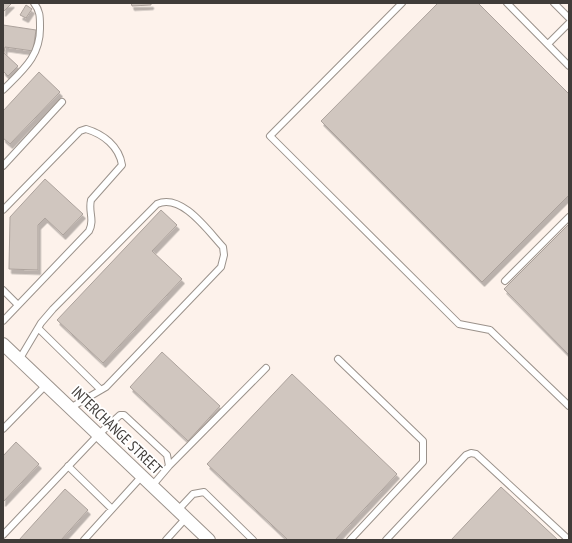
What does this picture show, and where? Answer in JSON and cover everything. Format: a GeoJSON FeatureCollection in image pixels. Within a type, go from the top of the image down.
{"type":"FeatureCollection","features":[{"type":"Feature","properties":{"kind":"street","name":"INTERCHANGE STREET"},"geometry":{"type":"LineString","coordinates":[[3,344],[209,540]]}},
{"type":"Feature","properties":{"kind":"lane"},"geometry":{"type":"LineString","coordinates":[[3,90],[36,53],[40,43],[40,11],[34,3]]}},
{"type":"Feature","properties":{"kind":"lane"},"geometry":{"type":"LineString","coordinates":[[402,3],[270,136],[460,324],[490,330],[569,406]]}},
{"type":"Feature","properties":{"kind":"lane"},"geometry":{"type":"LineString","coordinates":[[507,3],[569,66]]}},
{"type":"Feature","properties":{"kind":"lane"},"geometry":{"type":"LineString","coordinates":[[554,3],[569,18]]}},
{"type":"Feature","properties":{"kind":"lane"},"geometry":{"type":"LineString","coordinates":[[548,44],[569,23]]}},
{"type":"Feature","properties":{"kind":"lane"},"geometry":{"type":"LineString","coordinates":[[3,166],[62,102]]}},
{"type":"Feature","properties":{"kind":"lane"},"geometry":{"type":"LineString","coordinates":[[3,210],[80,131],[86,129],[104,136],[120,156],[122,165],[91,200],[89,208],[93,217],[89,232],[3,321]]}},
{"type":"Feature","properties":{"kind":"lane"},"geometry":{"type":"LineString","coordinates":[[19,360],[38,328],[53,309],[157,204],[172,201],[190,211],[223,247],[224,256],[221,267],[106,387],[70,408]]}},
{"type":"Feature","properties":{"kind":"lane"},"geometry":{"type":"LineString","coordinates":[[505,281],[569,217]]}},
{"type":"Feature","properties":{"kind":"lane"},"geometry":{"type":"LineString","coordinates":[[3,290],[18,305]]}},
{"type":"Feature","properties":{"kind":"lane"},"geometry":{"type":"LineString","coordinates":[[38,328],[101,390]]}},
{"type":"Feature","properties":{"kind":"lane"},"geometry":{"type":"LineString","coordinates":[[338,359],[423,441],[423,462],[350,540]]}},
{"type":"Feature","properties":{"kind":"lane"},"geometry":{"type":"LineString","coordinates":[[152,486],[169,466],[266,368]]}},
{"type":"Feature","properties":{"kind":"lane"},"geometry":{"type":"LineString","coordinates":[[3,429],[46,385]]}},
{"type":"Feature","properties":{"kind":"lane"},"geometry":{"type":"LineString","coordinates":[[3,535],[116,418],[124,415],[167,455],[169,466]]}},
{"type":"Feature","properties":{"kind":"lane"},"geometry":{"type":"LineString","coordinates":[[386,540],[466,456],[471,453],[476,454],[569,540]]}},
{"type":"Feature","properties":{"kind":"lane"},"geometry":{"type":"LineString","coordinates":[[68,466],[112,509]]}},
{"type":"Feature","properties":{"kind":"lane"},"geometry":{"type":"LineString","coordinates":[[84,540],[142,476]]}},
{"type":"Feature","properties":{"kind":"lane"},"geometry":{"type":"LineString","coordinates":[[166,540],[193,494],[204,492],[253,540]]}},
{"type":"Feature","properties":{"kind":"building"},"geometry":{"type":"Polygon","coordinates":[[[3,3],[12,3],[3,12],[3,3]]]}},
{"type":"Feature","properties":{"kind":"building"},"geometry":{"type":"Polygon","coordinates":[[[131,3],[151,3],[151,5],[132,6],[131,3]]]}},
{"type":"Feature","properties":{"kind":"building"},"geometry":{"type":"Polygon","coordinates":[[[438,3],[478,3],[569,94],[569,195],[482,282],[321,121],[438,3]]]}},
{"type":"Feature","properties":{"kind":"building"},"geometry":{"type":"Polygon","coordinates":[[[26,5],[32,9],[26,18],[20,15],[26,5]]]}},
{"type":"Feature","properties":{"kind":"building"},"geometry":{"type":"Polygon","coordinates":[[[3,25],[36,30],[33,51],[5,47],[4,53],[18,66],[8,76],[3,71],[3,25]]]}},
{"type":"Feature","properties":{"kind":"building"},"geometry":{"type":"Polygon","coordinates":[[[39,72],[60,92],[10,144],[3,138],[3,111],[39,72]]]}},
{"type":"Feature","properties":{"kind":"building"},"geometry":{"type":"Polygon","coordinates":[[[45,179],[83,214],[63,235],[45,218],[38,225],[38,270],[9,269],[10,217],[45,179]]]}},
{"type":"Feature","properties":{"kind":"building"},"geometry":{"type":"Polygon","coordinates":[[[161,210],[177,225],[152,251],[182,279],[103,363],[57,320],[161,210]]]}},
{"type":"Feature","properties":{"kind":"building"},"geometry":{"type":"Polygon","coordinates":[[[569,224],[569,355],[504,289],[569,224]]]}},
{"type":"Feature","properties":{"kind":"building"},"geometry":{"type":"Polygon","coordinates":[[[162,352],[220,406],[188,441],[130,387],[162,352]]]}},
{"type":"Feature","properties":{"kind":"building"},"geometry":{"type":"Polygon","coordinates":[[[292,374],[397,474],[335,540],[288,540],[207,464],[292,374]]]}},
{"type":"Feature","properties":{"kind":"building"},"geometry":{"type":"Polygon","coordinates":[[[16,442],[39,464],[3,502],[3,456],[16,442]]]}},
{"type":"Feature","properties":{"kind":"building"},"geometry":{"type":"Polygon","coordinates":[[[501,487],[558,540],[451,540],[501,487]]]}},
{"type":"Feature","properties":{"kind":"building"},"geometry":{"type":"Polygon","coordinates":[[[65,489],[88,510],[61,540],[19,540],[65,489]]]}}]}
